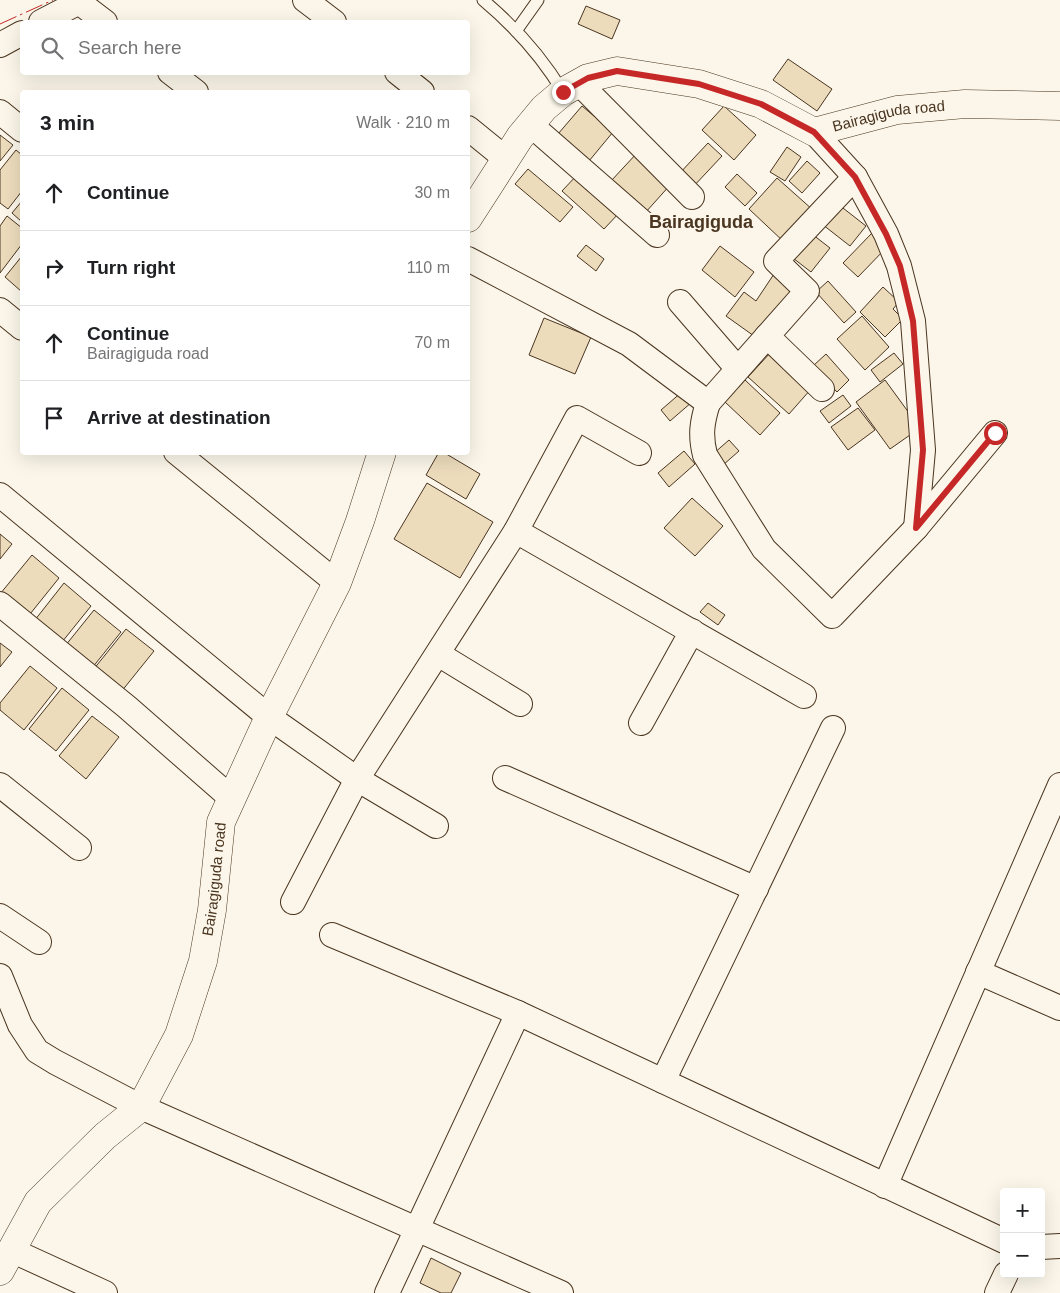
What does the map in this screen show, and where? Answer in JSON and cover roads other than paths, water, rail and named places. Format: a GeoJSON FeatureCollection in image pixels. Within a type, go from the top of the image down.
{"type":"FeatureCollection","features":[{"type":"Feature","properties":{"kind":"street"},"geometry":{"type":"LineString","coordinates":[[305,0],[331,20]]}},
{"type":"Feature","properties":{"kind":"street"},"geometry":{"type":"LineString","coordinates":[[45,20],[79,1],[103,20]]}},
{"type":"Feature","properties":{"kind":"street"},"geometry":{"type":"LineString","coordinates":[[0,45],[20,33]]}},
{"type":"Feature","properties":{"kind":"street","name":"Bairagiguda road"},"geometry":{"type":"LineString","coordinates":[[470,215],[506,159],[544,108],[571,87],[588,78],[617,71],[699,84],[761,104],[814,132],[896,110],[965,104],[1060,106]]}},
{"type":"Feature","properties":{"kind":"street"},"geometry":{"type":"LineString","coordinates":[[174,75],[193,90]]}},
{"type":"Feature","properties":{"kind":"street"},"geometry":{"type":"LineString","coordinates":[[401,75],[420,90]]}},
{"type":"Feature","properties":{"kind":"street"},"geometry":{"type":"LineString","coordinates":[[571,87],[692,197]]}},
{"type":"Feature","properties":{"kind":"street"},"geometry":{"type":"LineString","coordinates":[[0,112],[20,128]]}},
{"type":"Feature","properties":{"kind":"street"},"geometry":{"type":"LineString","coordinates":[[531,124],[657,235]]}},
{"type":"Feature","properties":{"kind":"street"},"geometry":{"type":"LineString","coordinates":[[470,130],[506,159]]}},
{"type":"Feature","properties":{"kind":"street"},"geometry":{"type":"LineString","coordinates":[[814,132],[855,177],[886,234],[900,266],[913,321],[923,450],[916,528]]}},
{"type":"Feature","properties":{"kind":"street"},"geometry":{"type":"LineString","coordinates":[[855,177],[776,261],[807,291],[708,403],[701,425],[701,440],[710,463],[764,549],[832,616],[916,528],[995,433]]}},
{"type":"Feature","properties":{"kind":"street"},"geometry":{"type":"LineString","coordinates":[[470,260],[629,344],[708,403]]}},
{"type":"Feature","properties":{"kind":"street"},"geometry":{"type":"LineString","coordinates":[[680,302],[737,368]]}},
{"type":"Feature","properties":{"kind":"street"},"geometry":{"type":"LineString","coordinates":[[0,310],[20,326]]}},
{"type":"Feature","properties":{"kind":"street"},"geometry":{"type":"LineString","coordinates":[[767,336],[822,389]]}},
{"type":"Feature","properties":{"kind":"street"},"geometry":{"type":"LineString","coordinates":[[293,902],[357,779],[516,531],[577,418],[639,452]]}},
{"type":"Feature","properties":{"kind":"street"},"geometry":{"type":"LineString","coordinates":[[180,455],[336,583]]}},
{"type":"Feature","properties":{"kind":"street","name":"Bairagiguda road"},"geometry":{"type":"LineString","coordinates":[[3,1263],[38,1202],[105,1136],[141,1107],[179,1036],[203,961],[212,910],[221,822],[269,716],[336,583],[360,521],[381,455]]}},
{"type":"Feature","properties":{"kind":"street"},"geometry":{"type":"LineString","coordinates":[[0,495],[269,716],[357,779],[436,826]]}},
{"type":"Feature","properties":{"kind":"street"},"geometry":{"type":"LineString","coordinates":[[516,531],[804,696]]}},
{"type":"Feature","properties":{"kind":"street"},"geometry":{"type":"LineString","coordinates":[[0,604],[127,707],[231,798]]}},
{"type":"Feature","properties":{"kind":"street"},"geometry":{"type":"LineString","coordinates":[[641,723],[692,631]]}},
{"type":"Feature","properties":{"kind":"street"},"geometry":{"type":"LineString","coordinates":[[438,654],[520,704]]}},
{"type":"Feature","properties":{"kind":"street"},"geometry":{"type":"LineString","coordinates":[[663,1081],[833,728]]}},
{"type":"Feature","properties":{"kind":"street"},"geometry":{"type":"LineString","coordinates":[[505,778],[756,889]]}},
{"type":"Feature","properties":{"kind":"street"},"geometry":{"type":"LineString","coordinates":[[0,785],[79,848]]}},
{"type":"Feature","properties":{"kind":"street"},"geometry":{"type":"LineString","coordinates":[[885,1186],[978,972],[1057,798]]}},
{"type":"Feature","properties":{"kind":"street"},"geometry":{"type":"LineString","coordinates":[[0,916],[39,942]]}},
{"type":"Feature","properties":{"kind":"street"},"geometry":{"type":"LineString","coordinates":[[332,934],[518,1013],[1000,1239]]}},
{"type":"Feature","properties":{"kind":"street"},"geometry":{"type":"LineString","coordinates":[[978,972],[1060,1008]]}},
{"type":"Feature","properties":{"kind":"street"},"geometry":{"type":"LineString","coordinates":[[0,976],[20,1025],[37,1051],[141,1107],[561,1293]]}},
{"type":"Feature","properties":{"kind":"street"},"geometry":{"type":"LineString","coordinates":[[387,1293],[518,1013]]}},
{"type":"Feature","properties":{"kind":"street"},"geometry":{"type":"LineString","coordinates":[[1045,1247],[1060,1246]]}},
{"type":"Feature","properties":{"kind":"street"},"geometry":{"type":"LineString","coordinates":[[3,1263],[105,1293]]}},
{"type":"Feature","properties":{"kind":"street"},"geometry":{"type":"LineString","coordinates":[[997,1293],[1004,1278]]}},
{"type":"Feature","properties":{"kind":"lane"},"geometry":{"type":"LineString","coordinates":[[483,0],[505,19],[550,70],[571,87]]}},
{"type":"Feature","properties":{"kind":"lane"},"geometry":{"type":"LineString","coordinates":[[516,31],[538,0]]}},
{"type":"Feature","properties":{"kind":"district","name":"Bairagiguda"},"geometry":{"type":"Point","coordinates":[701,222]}}]}
